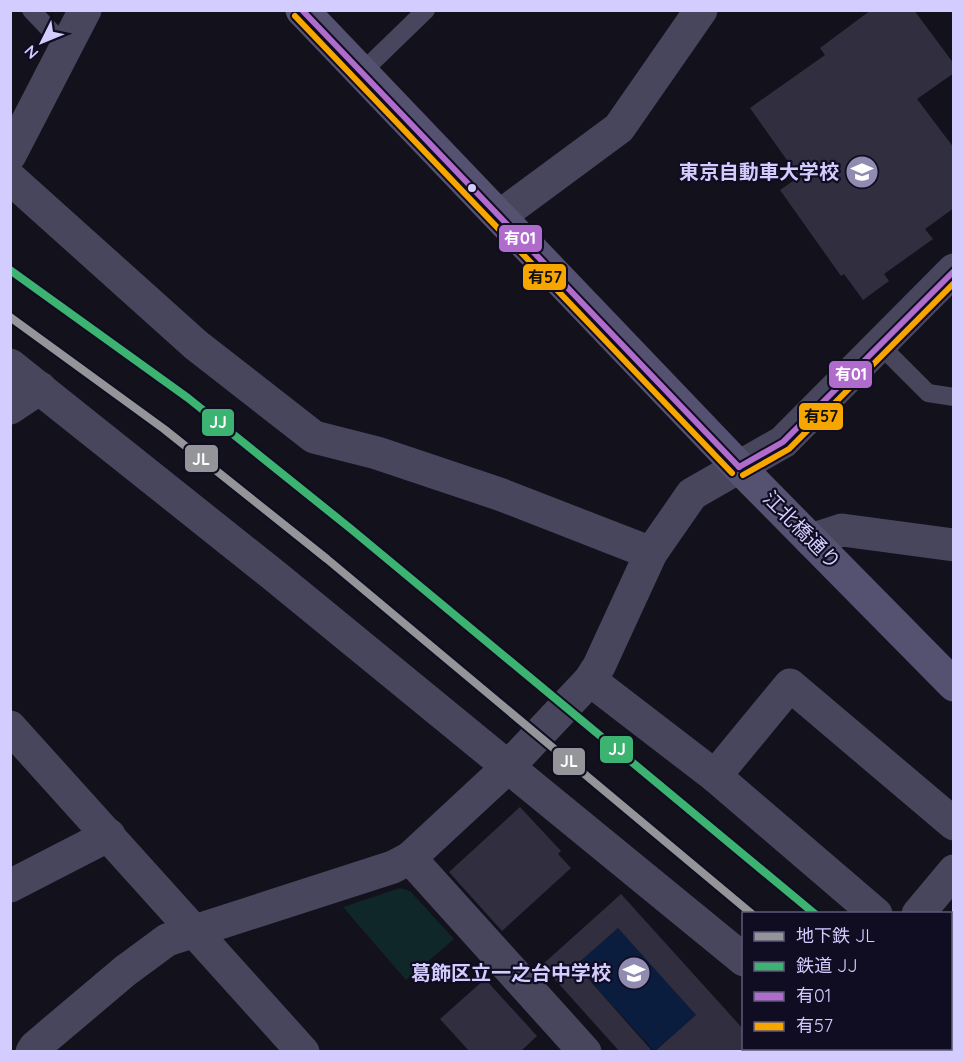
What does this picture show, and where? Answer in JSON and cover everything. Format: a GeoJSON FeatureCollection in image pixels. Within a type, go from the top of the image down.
{"type":"FeatureCollection","features":[{"type":"Feature","properties":{"kind":"main road","name":"江北橋通り"},"geometry":{"type":"LineString","coordinates":[[302,10],[739,467],[954,685]]}},
{"type":"Feature","properties":{"kind":"street"},"geometry":{"type":"LineString","coordinates":[[10,155],[85,10]]}},
{"type":"Feature","properties":{"kind":"street"},"geometry":{"type":"LineString","coordinates":[[500,216],[620,128],[701,10]]}},
{"type":"Feature","properties":{"kind":"street"},"geometry":{"type":"LineString","coordinates":[[10,178],[196,345],[314,437],[377,453],[502,495],[651,553]]}},
{"type":"Feature","properties":{"kind":"street"},"geometry":{"type":"LineString","coordinates":[[28,1050],[167,939],[393,867],[410,858],[508,767],[590,680],[599,666],[651,553],[692,494],[783,442],[954,270]]}},
{"type":"Feature","properties":{"kind":"street"},"geometry":{"type":"LineString","coordinates":[[10,366],[742,958]]}},
{"type":"Feature","properties":{"kind":"street"},"geometry":{"type":"LineString","coordinates":[[10,408],[40,388]]}},
{"type":"Feature","properties":{"kind":"street"},"geometry":{"type":"LineString","coordinates":[[811,540],[842,530],[954,546]]}},
{"type":"Feature","properties":{"kind":"street"},"geometry":{"type":"LineString","coordinates":[[590,680],[716,776],[874,912]]}},
{"type":"Feature","properties":{"kind":"street"},"geometry":{"type":"LineString","coordinates":[[716,776],[790,685],[954,824]]}},
{"type":"Feature","properties":{"kind":"street"},"geometry":{"type":"LineString","coordinates":[[10,727],[303,1052]]}},
{"type":"Feature","properties":{"kind":"street"},"geometry":{"type":"LineString","coordinates":[[10,886],[109,835]]}},
{"type":"Feature","properties":{"kind":"street"},"geometry":{"type":"LineString","coordinates":[[410,858],[585,1052]]}},
{"type":"Feature","properties":{"kind":"street"},"geometry":{"type":"LineString","coordinates":[[920,912],[954,871]]}},
{"type":"Feature","properties":{"kind":"lane"},"geometry":{"type":"LineString","coordinates":[[32,10],[53,33],[70,40]]}},
{"type":"Feature","properties":{"kind":"lane"},"geometry":{"type":"LineString","coordinates":[[362,72],[426,10]]}},
{"type":"Feature","properties":{"kind":"lane"},"geometry":{"type":"LineString","coordinates":[[879,344],[928,393],[954,397]]}},
{"type":"Feature","properties":{"kind":"green space"},"geometry":{"type":"Polygon","coordinates":[[[400,888],[410,891],[454,939],[406,980],[343,907],[400,888]]]}},
{"type":"Feature","properties":{"kind":"water"},"geometry":{"type":"Polygon","coordinates":[[[618,928],[696,1015],[654,1051],[576,965],[618,928]]]}},
{"type":"Feature","properties":{"kind":"building","name":"東京自動車大学校"},"geometry":{"type":"Polygon","coordinates":[[[871,10],[914,10],[954,64],[954,73],[917,99],[954,148],[954,208],[925,229],[933,239],[884,274],[889,281],[863,300],[844,274],[841,276],[780,190],[799,177],[750,108],[825,55],[820,48],[871,10]]]}},
{"type":"Feature","properties":{"kind":"building"},"geometry":{"type":"Polygon","coordinates":[[[520,807],[561,851],[558,854],[571,868],[502,931],[449,872],[520,807]]]}},
{"type":"Feature","properties":{"kind":"building"},"geometry":{"type":"Polygon","coordinates":[[[621,894],[742,1028],[742,1050],[744,1052],[654,1052],[696,1015],[618,928],[576,965],[653,1052],[620,1052],[542,965],[621,894]]]}},
{"type":"Feature","properties":{"kind":"building"},"geometry":{"type":"Polygon","coordinates":[[[485,979],[537,1036],[520,1052],[470,1052],[440,1019],[485,979]]]}},
{"type":"Feature","properties":{"kind":"metro line","name":"JL"},"geometry":{"type":"LineString","coordinates":[[10,317],[164,429],[327,559],[750,912]]}},
{"type":"Feature","properties":{"kind":"rail line","name":"JJ"},"geometry":{"type":"LineString","coordinates":[[10,270],[188,398],[351,529],[813,912]]}},
{"type":"Feature","properties":{"kind":"transit line","name":"有01"},"geometry":{"type":"LineString","coordinates":[[302,10],[739,467]]}},
{"type":"Feature","properties":{"kind":"transit line","name":"有57"},"geometry":{"type":"LineString","coordinates":[[295,16],[732,473]]}},
{"type":"Feature","properties":{"kind":"transit line","name":"有01"},"geometry":{"type":"LineString","coordinates":[[739,467],[783,442],[954,271]]}},
{"type":"Feature","properties":{"kind":"transit line","name":"有57"},"geometry":{"type":"LineString","coordinates":[[743,475],[789,449],[954,283]]}},
{"type":"Feature","properties":{"kind":"place","name":"東京自動車大学校"},"geometry":{"type":"Point","coordinates":[862,172]}},
{"type":"Feature","properties":{"kind":"place","name":"葛飾区立一之台中学校"},"geometry":{"type":"Point","coordinates":[634,973]}}]}
